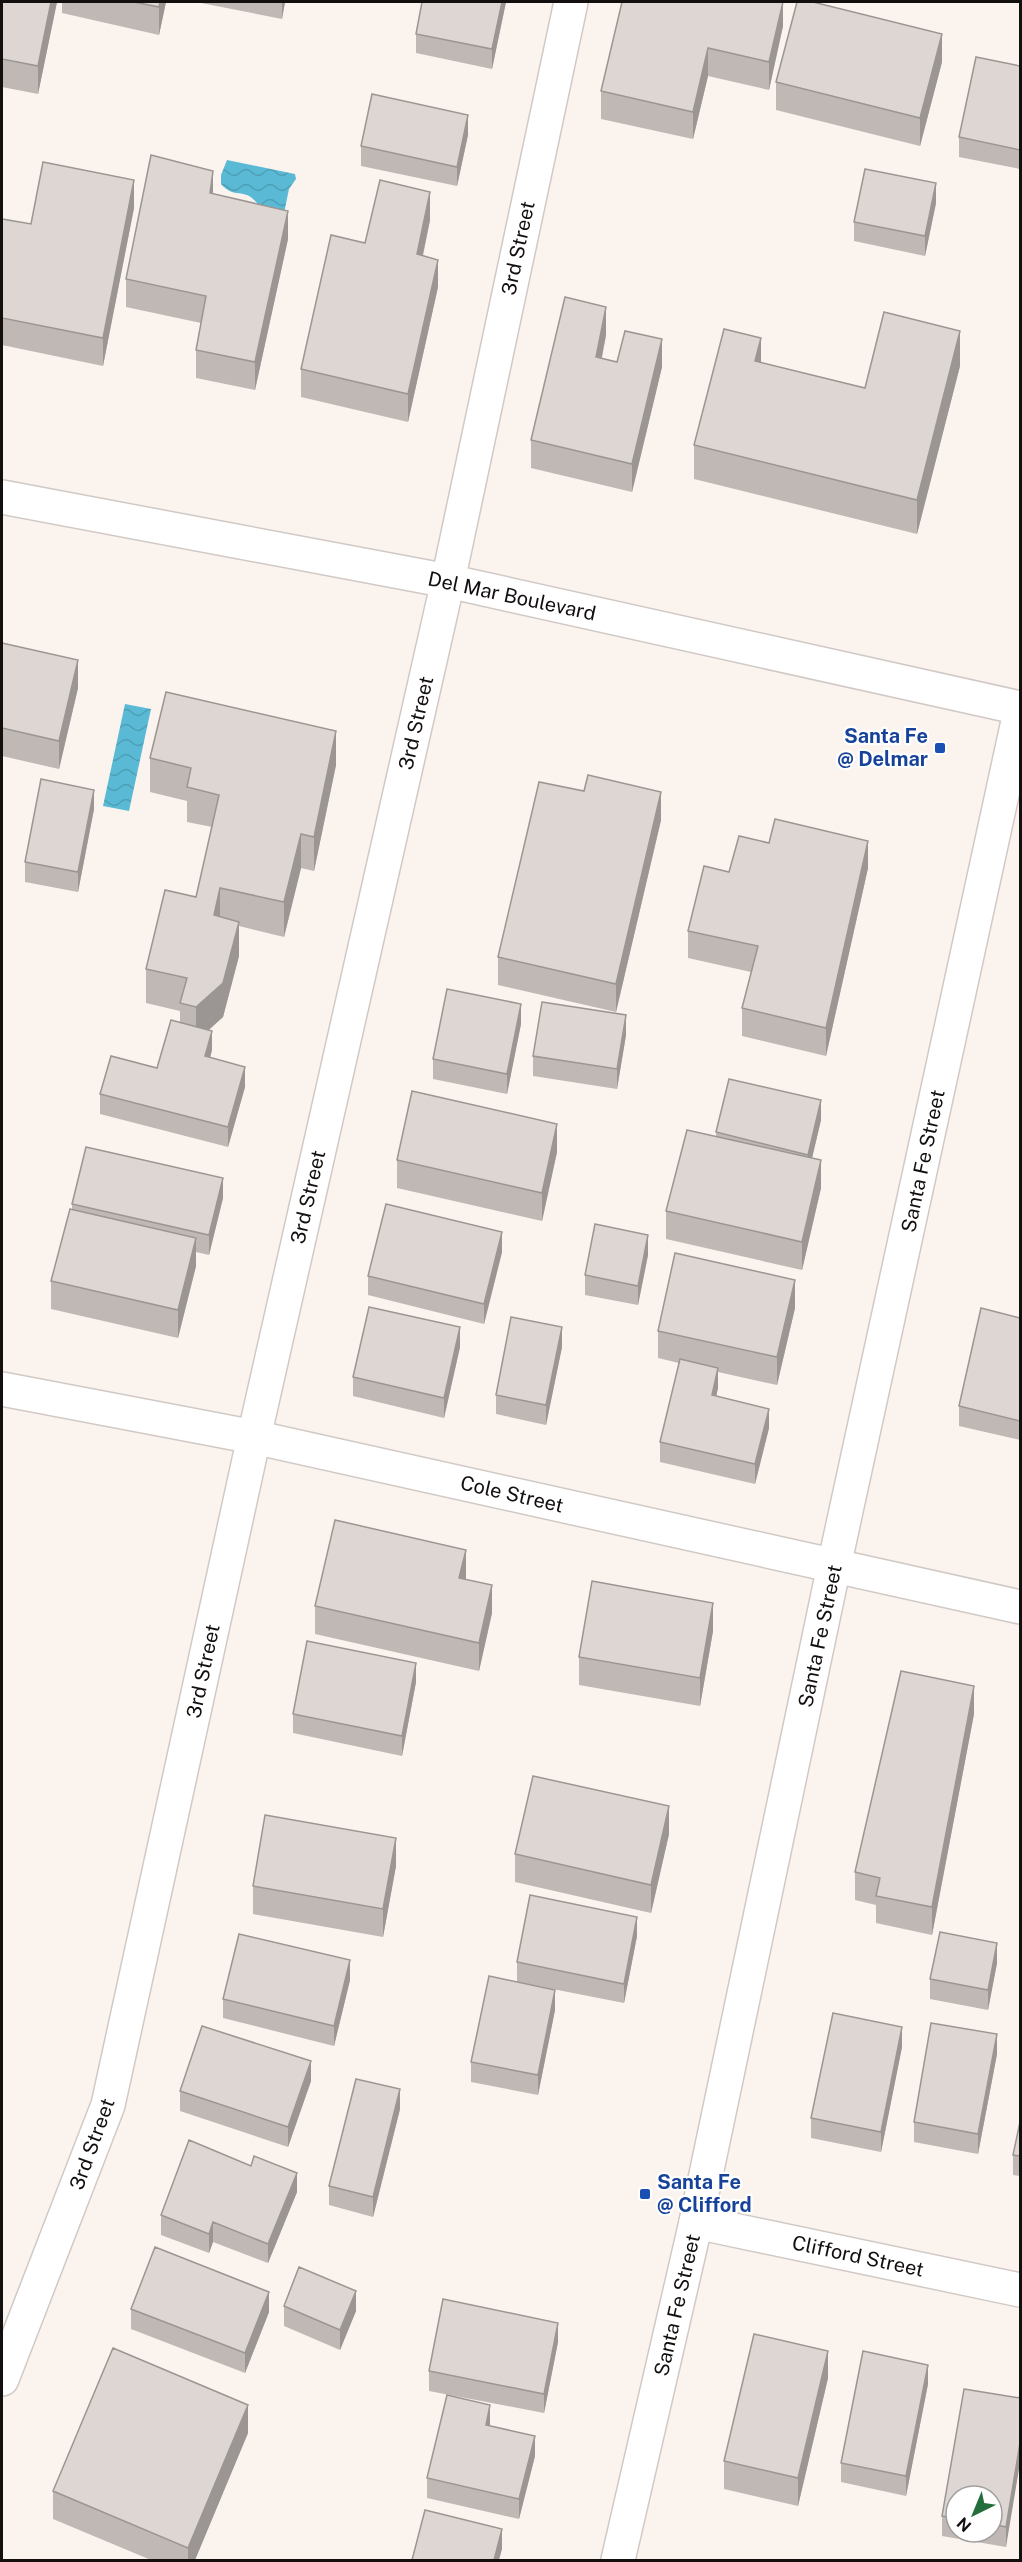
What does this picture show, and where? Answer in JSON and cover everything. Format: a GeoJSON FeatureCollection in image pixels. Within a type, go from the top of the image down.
{"type":"FeatureCollection","features":[{"type":"Feature","properties":{"kind":"street","name":"3rd Street"},"geometry":{"type":"LineString","coordinates":[[2,2379],[108,2105],[254,1437],[448,581],[570,2]]}},
{"type":"Feature","properties":{"kind":"street","name":"Del Mar Boulevard"},"geometry":{"type":"LineString","coordinates":[[2,497],[448,581],[1020,710]]}},
{"type":"Feature","properties":{"kind":"street","name":"Santa Fe Street"},"geometry":{"type":"LineString","coordinates":[[618,2560],[696,2222],[834,1566],[1020,710]]}},
{"type":"Feature","properties":{"kind":"street","name":"Cole Street"},"geometry":{"type":"LineString","coordinates":[[2,1389],[254,1437],[1020,1607]]}},
{"type":"Feature","properties":{"kind":"street","name":"Clifford Street"},"geometry":{"type":"LineString","coordinates":[[696,2222],[1020,2290]]}},
{"type":"Feature","properties":{"kind":"water"},"geometry":{"type":"Polygon","coordinates":[[[227,160],[295,174],[296,179],[289,189],[283,218],[264,214],[252,198],[232,192],[221,184],[221,175],[227,160]]]}},
{"type":"Feature","properties":{"kind":"water"},"geometry":{"type":"Polygon","coordinates":[[[125,704],[151,709],[129,811],[103,806],[125,704]]]}},
{"type":"Feature","properties":{"kind":"building"},"geometry":{"type":"Polygon","coordinates":[[[2,2],[51,2],[38,66],[2,59],[2,2]]]}},
{"type":"Feature","properties":{"kind":"building"},"geometry":{"type":"Polygon","coordinates":[[[134,2],[160,2],[159,7],[134,2]]]}},
{"type":"Feature","properties":{"kind":"building"},"geometry":{"type":"Polygon","coordinates":[[[422,2],[502,2],[492,49],[416,34],[422,2]]]}},
{"type":"Feature","properties":{"kind":"building"},"geometry":{"type":"Polygon","coordinates":[[[622,2],[783,2],[769,62],[708,48],[693,112],[601,91],[622,2]]]}},
{"type":"Feature","properties":{"kind":"building"},"geometry":{"type":"Polygon","coordinates":[[[797,2],[813,2],[942,34],[920,118],[776,82],[797,2]]]}},
{"type":"Feature","properties":{"kind":"building"},"geometry":{"type":"Polygon","coordinates":[[[976,57],[1020,66],[1020,150],[959,137],[976,57]]]}},
{"type":"Feature","properties":{"kind":"building"},"geometry":{"type":"Polygon","coordinates":[[[372,94],[468,115],[457,167],[361,146],[372,94]]]}},
{"type":"Feature","properties":{"kind":"building"},"geometry":{"type":"Polygon","coordinates":[[[151,155],[213,171],[210,193],[288,211],[255,362],[196,350],[206,296],[126,279],[151,155]]]}},
{"type":"Feature","properties":{"kind":"building"},"geometry":{"type":"Polygon","coordinates":[[[43,162],[134,180],[103,338],[2,318],[2,219],[31,224],[43,162]]]}},
{"type":"Feature","properties":{"kind":"building"},"geometry":{"type":"Polygon","coordinates":[[[865,169],[936,183],[925,236],[854,222],[865,169]]]}},
{"type":"Feature","properties":{"kind":"building"},"geometry":{"type":"Polygon","coordinates":[[[380,180],[430,192],[417,254],[438,260],[408,394],[301,369],[331,235],[365,243],[380,180]]]}},
{"type":"Feature","properties":{"kind":"building"},"geometry":{"type":"Polygon","coordinates":[[[565,297],[606,307],[596,357],[617,362],[625,331],[662,339],[632,464],[531,440],[565,297]]]}},
{"type":"Feature","properties":{"kind":"building"},"geometry":{"type":"Polygon","coordinates":[[[884,312],[960,331],[917,500],[694,445],[724,329],[761,338],[755,361],[865,388],[884,312]]]}},
{"type":"Feature","properties":{"kind":"building"},"geometry":{"type":"Polygon","coordinates":[[[2,643],[78,660],[59,741],[2,728],[2,643]]]}},
{"type":"Feature","properties":{"kind":"building"},"geometry":{"type":"Polygon","coordinates":[[[166,692],[336,731],[314,837],[301,834],[284,902],[220,888],[214,915],[239,922],[223,983],[196,1007],[180,1003],[187,978],[146,969],[165,890],[196,897],[219,795],[187,787],[191,768],[150,758],[166,692]]]}},
{"type":"Feature","properties":{"kind":"building"},"geometry":{"type":"Polygon","coordinates":[[[588,775],[661,792],[616,984],[498,957],[539,782],[584,791],[588,775]]]}},
{"type":"Feature","properties":{"kind":"building"},"geometry":{"type":"Polygon","coordinates":[[[41,779],[94,790],[78,872],[25,862],[41,779]]]}},
{"type":"Feature","properties":{"kind":"building"},"geometry":{"type":"Polygon","coordinates":[[[775,819],[868,841],[826,1028],[742,1008],[758,946],[688,931],[704,866],[729,872],[739,836],[769,843],[775,819]]]}},
{"type":"Feature","properties":{"kind":"building"},"geometry":{"type":"Polygon","coordinates":[[[447,989],[521,1004],[507,1074],[433,1059],[447,989]]]}},
{"type":"Feature","properties":{"kind":"building"},"geometry":{"type":"Polygon","coordinates":[[[542,1002],[626,1015],[617,1069],[533,1056],[542,1002]]]}},
{"type":"Feature","properties":{"kind":"building"},"geometry":{"type":"Polygon","coordinates":[[[171,1020],[212,1031],[205,1056],[245,1067],[228,1127],[100,1094],[111,1056],[157,1068],[171,1020]]]}},
{"type":"Feature","properties":{"kind":"building"},"geometry":{"type":"Polygon","coordinates":[[[729,1079],[821,1100],[808,1155],[716,1132],[729,1079]]]}},
{"type":"Feature","properties":{"kind":"building"},"geometry":{"type":"Polygon","coordinates":[[[412,1091],[557,1124],[542,1193],[397,1160],[412,1091]]]}},
{"type":"Feature","properties":{"kind":"building"},"geometry":{"type":"Polygon","coordinates":[[[687,1130],[821,1160],[802,1242],[666,1211],[687,1130]]]}},
{"type":"Feature","properties":{"kind":"building"},"geometry":{"type":"Polygon","coordinates":[[[86,1147],[223,1178],[209,1235],[72,1204],[86,1147]]]}},
{"type":"Feature","properties":{"kind":"building"},"geometry":{"type":"Polygon","coordinates":[[[386,1204],[502,1232],[484,1304],[368,1276],[386,1204]]]}},
{"type":"Feature","properties":{"kind":"building"},"geometry":{"type":"Polygon","coordinates":[[[70,1209],[196,1238],[178,1310],[51,1281],[70,1209]]]}},
{"type":"Feature","properties":{"kind":"building"},"geometry":{"type":"Polygon","coordinates":[[[595,1224],[648,1235],[638,1286],[585,1275],[595,1224]]]}},
{"type":"Feature","properties":{"kind":"building"},"geometry":{"type":"Polygon","coordinates":[[[675,1253],[795,1280],[777,1357],[658,1331],[675,1253]]]}},
{"type":"Feature","properties":{"kind":"building"},"geometry":{"type":"Polygon","coordinates":[[[369,1307],[460,1327],[444,1398],[353,1377],[369,1307]]]}},
{"type":"Feature","properties":{"kind":"building"},"geometry":{"type":"Polygon","coordinates":[[[981,1308],[1020,1318],[1020,1421],[959,1406],[981,1308]]]}},
{"type":"Feature","properties":{"kind":"building"},"geometry":{"type":"Polygon","coordinates":[[[511,1317],[562,1327],[546,1405],[496,1395],[511,1317]]]}},
{"type":"Feature","properties":{"kind":"building"},"geometry":{"type":"Polygon","coordinates":[[[680,1359],[718,1368],[712,1395],[769,1409],[755,1464],[660,1442],[680,1359]]]}},
{"type":"Feature","properties":{"kind":"building"},"geometry":{"type":"Polygon","coordinates":[[[335,1520],[466,1550],[459,1578],[492,1585],[479,1643],[315,1606],[335,1520]]]}},
{"type":"Feature","properties":{"kind":"building"},"geometry":{"type":"Polygon","coordinates":[[[592,1581],[713,1603],[700,1678],[579,1657],[592,1581]]]}},
{"type":"Feature","properties":{"kind":"building"},"geometry":{"type":"Polygon","coordinates":[[[307,1641],[416,1663],[402,1736],[293,1714],[307,1641]]]}},
{"type":"Feature","properties":{"kind":"building"},"geometry":{"type":"Polygon","coordinates":[[[901,1671],[974,1686],[932,1907],[876,1896],[880,1878],[855,1872],[901,1671]]]}},
{"type":"Feature","properties":{"kind":"building"},"geometry":{"type":"Polygon","coordinates":[[[533,1776],[669,1806],[651,1885],[515,1854],[533,1776]]]}},
{"type":"Feature","properties":{"kind":"building"},"geometry":{"type":"Polygon","coordinates":[[[265,1815],[396,1838],[383,1909],[253,1886],[265,1815]]]}},
{"type":"Feature","properties":{"kind":"building"},"geometry":{"type":"Polygon","coordinates":[[[530,1895],[637,1917],[624,1984],[517,1962],[530,1895]]]}},
{"type":"Feature","properties":{"kind":"building"},"geometry":{"type":"Polygon","coordinates":[[[940,1932],[997,1943],[988,1990],[930,1979],[940,1932]]]}},
{"type":"Feature","properties":{"kind":"building"},"geometry":{"type":"Polygon","coordinates":[[[239,1934],[350,1960],[334,2026],[223,1999],[239,1934]]]}},
{"type":"Feature","properties":{"kind":"building"},"geometry":{"type":"Polygon","coordinates":[[[489,1976],[555,1990],[538,2075],[471,2062],[489,1976]]]}},
{"type":"Feature","properties":{"kind":"building"},"geometry":{"type":"Polygon","coordinates":[[[833,2013],[902,2027],[881,2132],[811,2118],[833,2013]]]}},
{"type":"Feature","properties":{"kind":"building"},"geometry":{"type":"Polygon","coordinates":[[[931,2023],[997,2034],[978,2134],[914,2122],[931,2023]]]}},
{"type":"Feature","properties":{"kind":"building"},"geometry":{"type":"Polygon","coordinates":[[[202,2026],[311,2061],[288,2127],[180,2091],[202,2026]]]}},
{"type":"Feature","properties":{"kind":"building"},"geometry":{"type":"Polygon","coordinates":[[[356,2079],[400,2089],[373,2197],[329,2186],[356,2079]]]}},
{"type":"Feature","properties":{"kind":"building"},"geometry":{"type":"Polygon","coordinates":[[[1020,2122],[1020,2156],[1013,2155],[1020,2122]]]}},
{"type":"Feature","properties":{"kind":"building"},"geometry":{"type":"Polygon","coordinates":[[[189,2140],[251,2166],[254,2156],[297,2173],[268,2244],[213,2222],[209,2234],[161,2215],[189,2140]]]}},
{"type":"Feature","properties":{"kind":"building"},"geometry":{"type":"Polygon","coordinates":[[[155,2247],[269,2292],[245,2353],[131,2309],[155,2247]]]}},
{"type":"Feature","properties":{"kind":"building"},"geometry":{"type":"Polygon","coordinates":[[[299,2267],[356,2291],[340,2330],[284,2306],[299,2267]]]}},
{"type":"Feature","properties":{"kind":"building"},"geometry":{"type":"Polygon","coordinates":[[[443,2299],[558,2323],[544,2394],[429,2371],[443,2299]]]}},
{"type":"Feature","properties":{"kind":"building"},"geometry":{"type":"Polygon","coordinates":[[[754,2334],[828,2351],[798,2478],[724,2461],[754,2334]]]}},
{"type":"Feature","properties":{"kind":"building"},"geometry":{"type":"Polygon","coordinates":[[[113,2348],[248,2405],[188,2548],[53,2491],[113,2348]]]}},
{"type":"Feature","properties":{"kind":"building"},"geometry":{"type":"Polygon","coordinates":[[[863,2351],[928,2365],[906,2476],[841,2463],[863,2351]]]}},
{"type":"Feature","properties":{"kind":"building"},"geometry":{"type":"Polygon","coordinates":[[[964,2389],[1020,2398],[1020,2443],[1006,2527],[1004,2527],[1004,2484],[948,2484],[964,2389]]]}},
{"type":"Feature","properties":{"kind":"building"},"geometry":{"type":"Polygon","coordinates":[[[447,2395],[490,2405],[486,2425],[535,2436],[519,2499],[427,2478],[447,2395]]]}},
{"type":"Feature","properties":{"kind":"building"},"geometry":{"type":"Polygon","coordinates":[[[425,2510],[502,2529],[494,2560],[412,2560],[425,2510]]]}},
{"type":"Feature","properties":{"kind":"place","name":"Santa Fe @ Delmar"},"geometry":{"type":"Point","coordinates":[940,748]}},
{"type":"Feature","properties":{"kind":"place","name":"Santa Fe @ Clifford"},"geometry":{"type":"Point","coordinates":[645,2194]}}]}
